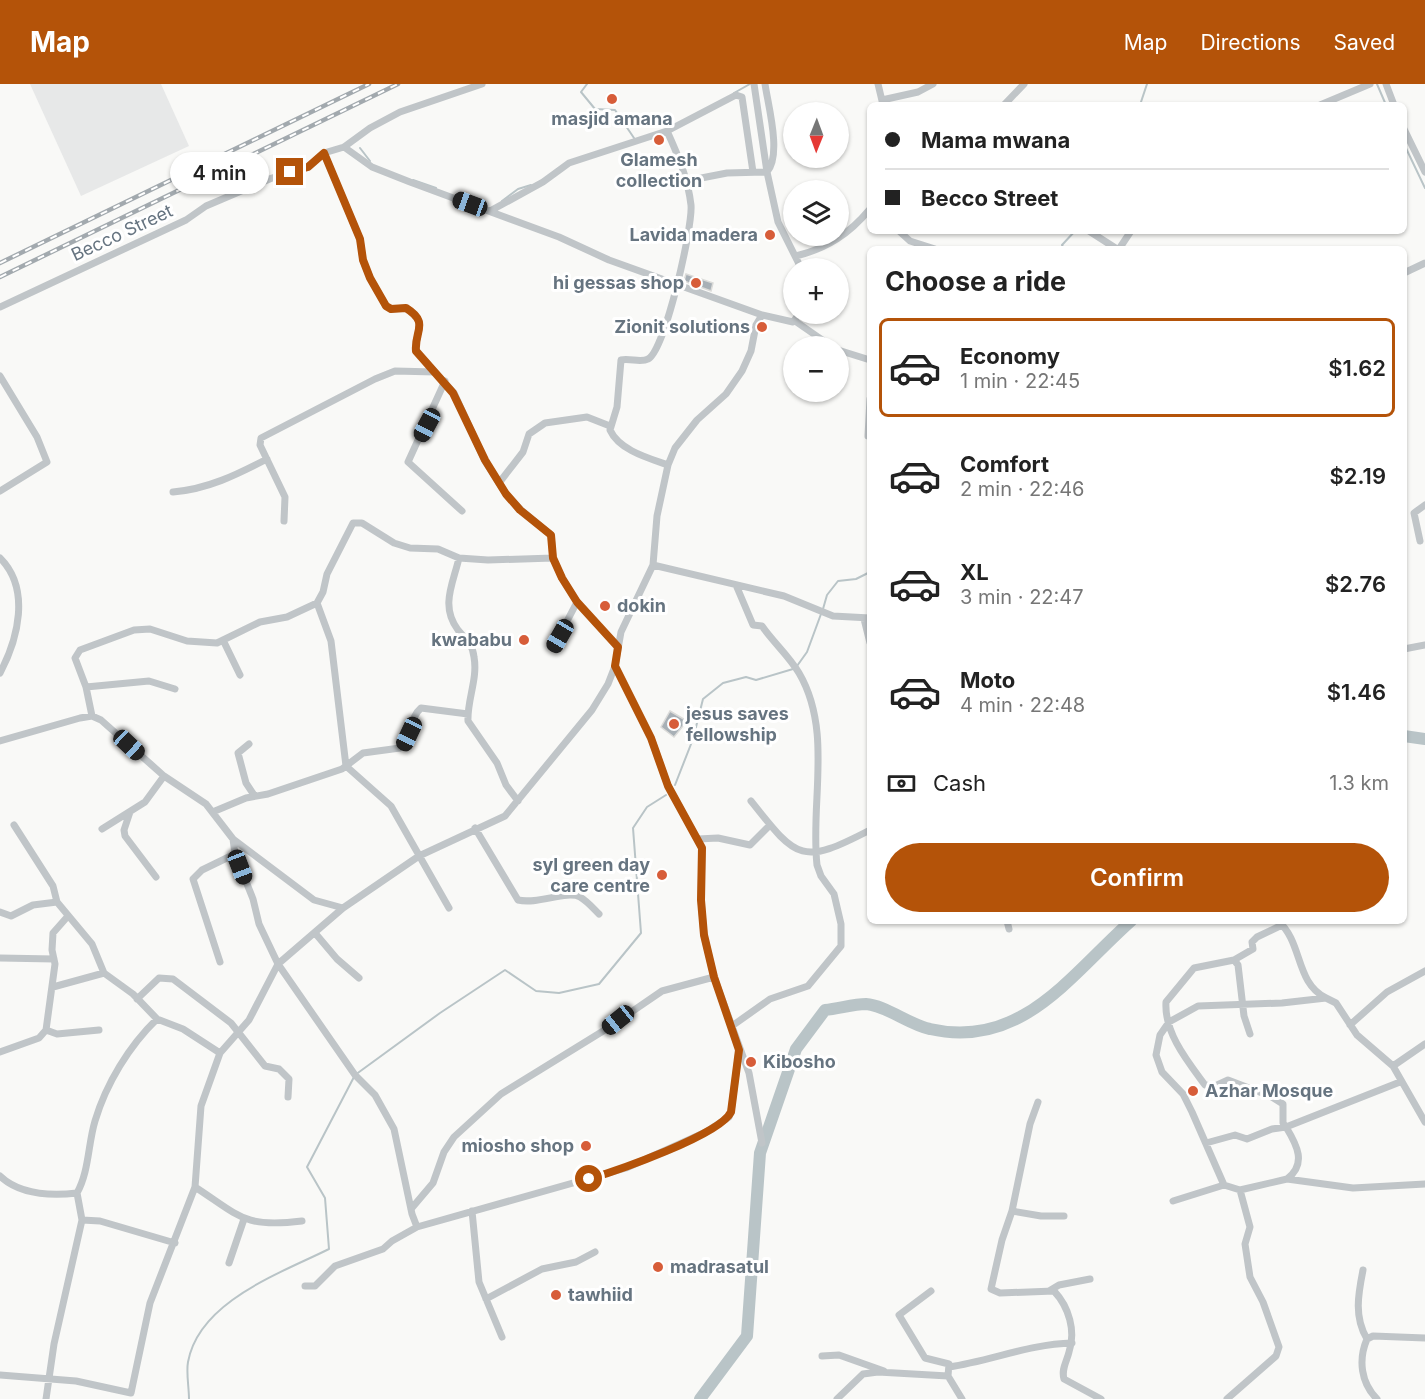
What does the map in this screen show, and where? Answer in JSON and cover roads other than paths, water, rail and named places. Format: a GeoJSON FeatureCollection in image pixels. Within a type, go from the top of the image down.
{"type":"FeatureCollection","features":[{"type":"Feature","properties":{"kind":"street","name":"Becco Street"},"geometry":{"type":"LineString","coordinates":[[0,307],[186,220],[206,206],[272,178],[308,167],[324,153],[344,147],[370,128],[400,112],[482,84]]}},
{"type":"Feature","properties":{"kind":"street"},"geometry":{"type":"LineString","coordinates":[[754,84],[767,172],[778,222],[796,256],[842,238],[867,212]]}},
{"type":"Feature","properties":{"kind":"street"},"geometry":{"type":"LineString","coordinates":[[765,84],[774,157],[767,172]]}},
{"type":"Feature","properties":{"kind":"street"},"geometry":{"type":"LineString","coordinates":[[878,84],[882,102]]}},
{"type":"Feature","properties":{"kind":"street"},"geometry":{"type":"LineString","coordinates":[[885,102],[918,92],[933,84]]}},
{"type":"Feature","properties":{"kind":"street"},"geometry":{"type":"LineString","coordinates":[[1327,102],[1370,84]]}},
{"type":"Feature","properties":{"kind":"street"},"geometry":{"type":"LineString","coordinates":[[1386,84],[1393,102]]}},
{"type":"Feature","properties":{"kind":"street"},"geometry":{"type":"LineString","coordinates":[[1007,102],[1020,86]]}},
{"type":"Feature","properties":{"kind":"street"},"geometry":{"type":"LineString","coordinates":[[490,211],[543,182],[569,163],[667,131],[740,95],[753,172]]}},
{"type":"Feature","properties":{"kind":"street"},"geometry":{"type":"LineString","coordinates":[[667,131],[686,181],[692,217],[689,237],[664,331],[653,356],[648,360],[621,360],[617,407],[610,426],[613,436],[628,447],[646,458],[668,465]]}},
{"type":"Feature","properties":{"kind":"street"},"geometry":{"type":"LineString","coordinates":[[1407,135],[1425,172]]}},
{"type":"Feature","properties":{"kind":"street"},"geometry":{"type":"LineString","coordinates":[[344,147],[372,167],[677,285],[762,315],[783,319]]}},
{"type":"Feature","properties":{"kind":"street"},"geometry":{"type":"LineString","coordinates":[[324,153],[360,239],[363,260],[370,278],[386,306],[391,309],[406,308],[417,316],[420,330],[416,351],[445,381],[464,411],[485,460],[499,483],[520,510],[551,535],[553,558],[577,602],[618,647]]}},
{"type":"Feature","properties":{"kind":"street"},"geometry":{"type":"LineString","coordinates":[[686,181],[727,173],[767,172]]}},
{"type":"Feature","properties":{"kind":"street"},"geometry":{"type":"LineString","coordinates":[[902,234],[910,241],[926,246]]}},
{"type":"Feature","properties":{"kind":"street"},"geometry":{"type":"LineString","coordinates":[[1094,234],[1113,246]]}},
{"type":"Feature","properties":{"kind":"street"},"geometry":{"type":"LineString","coordinates":[[1407,271],[1425,262]]}},
{"type":"Feature","properties":{"kind":"street"},"geometry":{"type":"LineString","coordinates":[[0,1375],[92,1383],[131,1393],[150,1303],[195,1187],[201,1106],[220,1053],[249,1020],[278,964],[343,908],[419,856],[475,828],[502,818],[592,710],[615,666],[621,632],[653,565],[657,516],[668,465],[682,436],[726,394],[742,371],[751,351],[756,325],[762,315]]}},
{"type":"Feature","properties":{"kind":"street"},"geometry":{"type":"LineString","coordinates":[[799,324],[817,336]]}},
{"type":"Feature","properties":{"kind":"street"},"geometry":{"type":"LineString","coordinates":[[849,353],[867,359]]}},
{"type":"Feature","properties":{"kind":"street"},"geometry":{"type":"LineString","coordinates":[[284,521],[285,497],[260,441],[277,427],[395,371],[435,372]]}},
{"type":"Feature","properties":{"kind":"street"},"geometry":{"type":"LineString","coordinates":[[0,376],[38,437],[47,462],[0,491]]}},
{"type":"Feature","properties":{"kind":"street"},"geometry":{"type":"LineString","coordinates":[[445,381],[408,462],[462,510]]}},
{"type":"Feature","properties":{"kind":"street"},"geometry":{"type":"LineString","coordinates":[[499,483],[523,452],[529,434],[545,423],[587,417],[610,426]]}},
{"type":"Feature","properties":{"kind":"street"},"geometry":{"type":"LineString","coordinates":[[173,492],[196,490],[217,484],[267,459]]}},
{"type":"Feature","properties":{"kind":"street"},"geometry":{"type":"LineString","coordinates":[[1420,541],[1414,513],[1425,505]]}},
{"type":"Feature","properties":{"kind":"street"},"geometry":{"type":"LineString","coordinates":[[343,908],[324,905],[314,900],[233,839],[215,811],[164,776],[108,726],[92,716],[86,687],[77,667],[76,653],[124,632],[150,630],[206,644],[223,640],[260,621],[287,617],[317,603],[323,592],[327,574],[353,523],[362,523],[394,543],[410,548],[438,549],[459,558],[488,560],[553,558]]}},
{"type":"Feature","properties":{"kind":"street"},"geometry":{"type":"LineString","coordinates":[[0,558],[13,578],[20,615],[14,644],[0,673]]}},
{"type":"Feature","properties":{"kind":"street"},"geometry":{"type":"LineString","coordinates":[[459,558],[447,604],[459,632],[469,638],[474,657],[472,700],[468,714],[472,729],[497,763],[506,785],[518,801]]}},
{"type":"Feature","properties":{"kind":"street"},"geometry":{"type":"LineString","coordinates":[[653,565],[784,597],[833,616],[867,618]]}},
{"type":"Feature","properties":{"kind":"street"},"geometry":{"type":"LineString","coordinates":[[732,1026],[770,999],[808,986],[841,946],[841,924],[834,894],[821,876],[816,853],[818,753],[811,708],[800,675],[762,626],[753,626],[736,585]]}},
{"type":"Feature","properties":{"kind":"street"},"geometry":{"type":"LineString","coordinates":[[553,648],[577,602]]}},
{"type":"Feature","properties":{"kind":"street"},"geometry":{"type":"LineString","coordinates":[[317,603],[331,642],[346,766],[391,806],[449,908]]}},
{"type":"Feature","properties":{"kind":"street"},"geometry":{"type":"LineString","coordinates":[[223,640],[240,675]]}},
{"type":"Feature","properties":{"kind":"street"},"geometry":{"type":"LineString","coordinates":[[1407,648],[1425,645]]}},
{"type":"Feature","properties":{"kind":"street"},"geometry":{"type":"LineString","coordinates":[[615,666],[651,738],[668,786],[698,839],[703,860],[701,900],[704,935],[714,977],[749,1073],[762,1143]]}},
{"type":"Feature","properties":{"kind":"street"},"geometry":{"type":"LineString","coordinates":[[86,687],[149,681],[175,689]]}},
{"type":"Feature","properties":{"kind":"street"},"geometry":{"type":"LineString","coordinates":[[215,811],[254,795],[268,794],[346,766],[363,753],[400,748],[409,734],[416,712],[421,708],[468,714]]}},
{"type":"Feature","properties":{"kind":"street"},"geometry":{"type":"LineString","coordinates":[[0,741],[92,716]]}},
{"type":"Feature","properties":{"kind":"street"},"geometry":{"type":"LineString","coordinates":[[249,744],[238,753],[246,783],[254,795]]}},
{"type":"Feature","properties":{"kind":"street"},"geometry":{"type":"LineString","coordinates":[[102,829],[145,802],[164,776]]}},
{"type":"Feature","properties":{"kind":"street"},"geometry":{"type":"LineString","coordinates":[[751,801],[791,846],[816,853],[828,851],[867,832]]}},
{"type":"Feature","properties":{"kind":"street"},"geometry":{"type":"LineString","coordinates":[[130,812],[124,830],[125,836],[156,878]]}},
{"type":"Feature","properties":{"kind":"street"},"geometry":{"type":"LineString","coordinates":[[14,825],[49,879],[57,902],[92,944],[104,973],[121,983],[156,1019],[183,1029],[220,1053]]}},
{"type":"Feature","properties":{"kind":"street"},"geometry":{"type":"LineString","coordinates":[[698,839],[718,838],[744,846],[750,845],[770,825]]}},
{"type":"Feature","properties":{"kind":"street"},"geometry":{"type":"LineString","coordinates":[[475,828],[518,900],[544,901],[574,895],[582,898],[598,914]]}},
{"type":"Feature","properties":{"kind":"street"},"geometry":{"type":"LineString","coordinates":[[233,839],[235,854],[253,899],[259,924],[278,964],[320,1028],[386,1112],[398,1139],[411,1209],[417,1227]]}},
{"type":"Feature","properties":{"kind":"street"},"geometry":{"type":"LineString","coordinates":[[219,962],[193,879],[202,870],[235,854]]}},
{"type":"Feature","properties":{"kind":"street"},"geometry":{"type":"LineString","coordinates":[[0,912],[11,916],[33,905],[57,902]]}},
{"type":"Feature","properties":{"kind":"street"},"geometry":{"type":"LineString","coordinates":[[0,1052],[39,1038],[46,1030],[53,987],[53,933],[68,916]]}},
{"type":"Feature","properties":{"kind":"street"},"geometry":{"type":"LineString","coordinates":[[1278,924],[1257,937],[1252,942],[1253,949],[1234,960],[1194,968],[1167,1002],[1169,1022],[1178,1046],[1184,1051],[1191,1068],[1205,1085],[1215,1086],[1228,1080],[1280,1100],[1284,1108],[1283,1123],[1298,1149],[1299,1164],[1287,1179]]}},
{"type":"Feature","properties":{"kind":"street"},"geometry":{"type":"LineString","coordinates":[[1281,924],[1295,942],[1306,980],[1326,998],[1336,1003],[1350,1025],[1380,1057],[1393,1066],[1400,1082],[1425,1122]]}},
{"type":"Feature","properties":{"kind":"street"},"geometry":{"type":"LineString","coordinates":[[315,933],[337,959],[359,978]]}},
{"type":"Feature","properties":{"kind":"street"},"geometry":{"type":"LineString","coordinates":[[0,958],[54,959]]}},
{"type":"Feature","properties":{"kind":"street"},"geometry":{"type":"LineString","coordinates":[[1234,960],[1238,965],[1242,1003],[1250,1034]]}},
{"type":"Feature","properties":{"kind":"street"},"geometry":{"type":"LineString","coordinates":[[1350,1025],[1387,992],[1425,971]]}},
{"type":"Feature","properties":{"kind":"street"},"geometry":{"type":"LineString","coordinates":[[53,987],[104,973]]}},
{"type":"Feature","properties":{"kind":"street"},"geometry":{"type":"LineString","coordinates":[[137,999],[153,982],[165,977],[172,979],[226,1019],[265,1066],[279,1069],[289,1079],[288,1097]]}},
{"type":"Feature","properties":{"kind":"street"},"geometry":{"type":"LineString","coordinates":[[411,1209],[433,1183],[450,1142],[493,1100],[662,991],[714,977]]}},
{"type":"Feature","properties":{"kind":"street"},"geometry":{"type":"LineString","coordinates":[[1224,1185],[1182,1094],[1162,1072],[1156,1055],[1160,1035],[1169,1022],[1198,1006],[1282,1003],[1326,998]]}},
{"type":"Feature","properties":{"kind":"street"},"geometry":{"type":"LineString","coordinates":[[46,1399],[73,1252],[82,1220],[77,1193],[95,1121],[106,1095],[134,1045],[156,1019]]}},
{"type":"Feature","properties":{"kind":"street"},"geometry":{"type":"LineString","coordinates":[[46,1030],[68,1034],[99,1030]]}},
{"type":"Feature","properties":{"kind":"street"},"geometry":{"type":"LineString","coordinates":[[1393,1066],[1425,1044]]}},
{"type":"Feature","properties":{"kind":"street"},"geometry":{"type":"LineString","coordinates":[[305,1286],[315,1286],[335,1266],[383,1250],[392,1241],[417,1227],[626,1168],[706,1132],[729,1117],[739,1050]]}},
{"type":"Feature","properties":{"kind":"street"},"geometry":{"type":"LineString","coordinates":[[1206,1143],[1235,1135],[1247,1139],[1272,1129],[1286,1127],[1400,1082]]}},
{"type":"Feature","properties":{"kind":"street"},"geometry":{"type":"LineString","coordinates":[[1415,1103],[1425,1099]]}},
{"type":"Feature","properties":{"kind":"street"},"geometry":{"type":"LineString","coordinates":[[1038,1102],[1030,1124],[1012,1211],[1002,1240],[991,1289],[1000,1293],[1049,1291],[1059,1285],[1090,1280]]}},
{"type":"Feature","properties":{"kind":"street"},"geometry":{"type":"LineString","coordinates":[[0,1176],[17,1189],[31,1192],[77,1193]]}},
{"type":"Feature","properties":{"kind":"street"},"geometry":{"type":"LineString","coordinates":[[1173,1201],[1224,1185],[1240,1190],[1287,1179],[1353,1188],[1425,1184]]}},
{"type":"Feature","properties":{"kind":"street"},"geometry":{"type":"LineString","coordinates":[[195,1187],[244,1219],[263,1225],[302,1221]]}},
{"type":"Feature","properties":{"kind":"street"},"geometry":{"type":"LineString","coordinates":[[1227,1399],[1276,1356],[1279,1347],[1251,1276],[1245,1244],[1250,1227],[1240,1190]]}},
{"type":"Feature","properties":{"kind":"street"},"geometry":{"type":"LineString","coordinates":[[472,1211],[479,1282],[502,1337]]}},
{"type":"Feature","properties":{"kind":"street"},"geometry":{"type":"LineString","coordinates":[[1012,1211],[1064,1216]]}},
{"type":"Feature","properties":{"kind":"street"},"geometry":{"type":"LineString","coordinates":[[229,1263],[244,1219]]}},
{"type":"Feature","properties":{"kind":"street"},"geometry":{"type":"LineString","coordinates":[[82,1220],[94,1220],[175,1243]]}},
{"type":"Feature","properties":{"kind":"street"},"geometry":{"type":"LineString","coordinates":[[486,1299],[542,1269],[576,1262],[595,1252]]}},
{"type":"Feature","properties":{"kind":"street"},"geometry":{"type":"LineString","coordinates":[[1363,1270],[1357,1297],[1358,1312],[1367,1340],[1363,1353],[1363,1381],[1377,1399]]}},
{"type":"Feature","properties":{"kind":"street"},"geometry":{"type":"LineString","coordinates":[[931,1291],[899,1315],[921,1355],[925,1358],[947,1362],[948,1376],[962,1399]]}},
{"type":"Feature","properties":{"kind":"street"},"geometry":{"type":"LineString","coordinates":[[1049,1291],[1059,1296],[1072,1326],[1072,1343],[1062,1371],[1064,1379],[1101,1399]]}},
{"type":"Feature","properties":{"kind":"street"},"geometry":{"type":"LineString","coordinates":[[1367,1340],[1373,1336],[1425,1338]]}},
{"type":"Feature","properties":{"kind":"street"},"geometry":{"type":"LineString","coordinates":[[949,1367],[980,1362],[1016,1350],[1072,1343]]}},
{"type":"Feature","properties":{"kind":"street"},"geometry":{"type":"LineString","coordinates":[[822,1356],[846,1356],[891,1374]]}},
{"type":"Feature","properties":{"kind":"street"},"geometry":{"type":"LineString","coordinates":[[837,1399],[863,1374],[948,1376]]}},
{"type":"Feature","properties":{"kind":"waterway"},"geometry":{"type":"LineString","coordinates":[[587,84],[581,92],[595,109],[615,110],[634,138]]}},
{"type":"Feature","properties":{"kind":"waterway"},"geometry":{"type":"LineString","coordinates":[[734,93],[750,84]]}},
{"type":"Feature","properties":{"kind":"waterway"},"geometry":{"type":"LineString","coordinates":[[1141,102],[1147,84]]}},
{"type":"Feature","properties":{"kind":"waterway"},"geometry":{"type":"LineString","coordinates":[[1377,84],[1385,102]]}},
{"type":"Feature","properties":{"kind":"waterway"},"geometry":{"type":"LineString","coordinates":[[360,148],[370,161]]}},
{"type":"Feature","properties":{"kind":"waterway"},"geometry":{"type":"LineString","coordinates":[[1407,150],[1425,188]]}},
{"type":"Feature","properties":{"kind":"waterway"},"geometry":{"type":"LineString","coordinates":[[413,180],[436,188]]}},
{"type":"Feature","properties":{"kind":"waterway"},"geometry":{"type":"LineString","coordinates":[[502,201],[518,189],[531,185]]}},
{"type":"Feature","properties":{"kind":"waterway"},"geometry":{"type":"LineString","coordinates":[[1062,246],[1072,234]]}},
{"type":"Feature","properties":{"kind":"waterway"},"geometry":{"type":"LineString","coordinates":[[823,609],[827,595],[838,581],[856,579],[867,574]]}},
{"type":"Feature","properties":{"kind":"waterway"},"geometry":{"type":"LineString","coordinates":[[797,666],[807,652],[821,614]]}},
{"type":"Feature","properties":{"kind":"waterway"},"geometry":{"type":"LineString","coordinates":[[675,785],[693,739],[703,699],[723,683],[746,677],[756,680],[793,669]]}},
{"type":"Feature","properties":{"kind":"waterway"},"geometry":{"type":"LineString","coordinates":[[1407,736],[1425,739]]}},
{"type":"Feature","properties":{"kind":"waterway"},"geometry":{"type":"LineString","coordinates":[[189,1399],[188,1362],[195,1341],[208,1322],[225,1306],[266,1279],[329,1249],[325,1198],[307,1167],[355,1075],[440,1013],[505,970],[536,991],[559,993],[599,984],[641,933],[633,828],[647,807],[666,795]]}},
{"type":"Feature","properties":{"kind":"waterway"},"geometry":{"type":"LineString","coordinates":[[700,1399],[747,1336],[760,1153],[796,1049],[825,1010],[866,1004],[930,1029],[963,1033],[992,1028],[1018,1018],[1042,1003],[1128,924]]}},
{"type":"Feature","properties":{"kind":"railway"},"geometry":{"type":"LineString","coordinates":[[0,263],[369,84]]}},
{"type":"Feature","properties":{"kind":"railway"},"geometry":{"type":"LineString","coordinates":[[0,277],[398,84]]}},
{"type":"Feature","properties":{"kind":"place","name":"masjid amana"},"geometry":{"type":"Point","coordinates":[612,99]}},
{"type":"Feature","properties":{"kind":"place","name":"Glamesh collection"},"geometry":{"type":"Point","coordinates":[659,140]}},
{"type":"Feature","properties":{"kind":"place","name":"Lavida madera"},"geometry":{"type":"Point","coordinates":[770,235]}},
{"type":"Feature","properties":{"kind":"place","name":"hi gessas shop"},"geometry":{"type":"Point","coordinates":[696,283]}},
{"type":"Feature","properties":{"kind":"place","name":"Zionit solutions"},"geometry":{"type":"Point","coordinates":[762,327]}},
{"type":"Feature","properties":{"kind":"place","name":"dokin"},"geometry":{"type":"Point","coordinates":[605,606]}},
{"type":"Feature","properties":{"kind":"place","name":"kwababu"},"geometry":{"type":"Point","coordinates":[524,640]}},
{"type":"Feature","properties":{"kind":"place","name":"jesus saves fellowship"},"geometry":{"type":"Point","coordinates":[674,724]}},
{"type":"Feature","properties":{"kind":"place","name":"syl green day care centre"},"geometry":{"type":"Point","coordinates":[662,875]}},
{"type":"Feature","properties":{"kind":"place","name":"Kibosho"},"geometry":{"type":"Point","coordinates":[751,1062]}},
{"type":"Feature","properties":{"kind":"place","name":"Azhar Mosque"},"geometry":{"type":"Point","coordinates":[1193,1091]}},
{"type":"Feature","properties":{"kind":"place","name":"miosho shop"},"geometry":{"type":"Point","coordinates":[586,1146]}},
{"type":"Feature","properties":{"kind":"place","name":"madrasatul"},"geometry":{"type":"Point","coordinates":[658,1267]}},
{"type":"Feature","properties":{"kind":"place","name":"tawhiid"},"geometry":{"type":"Point","coordinates":[556,1295]}}]}
